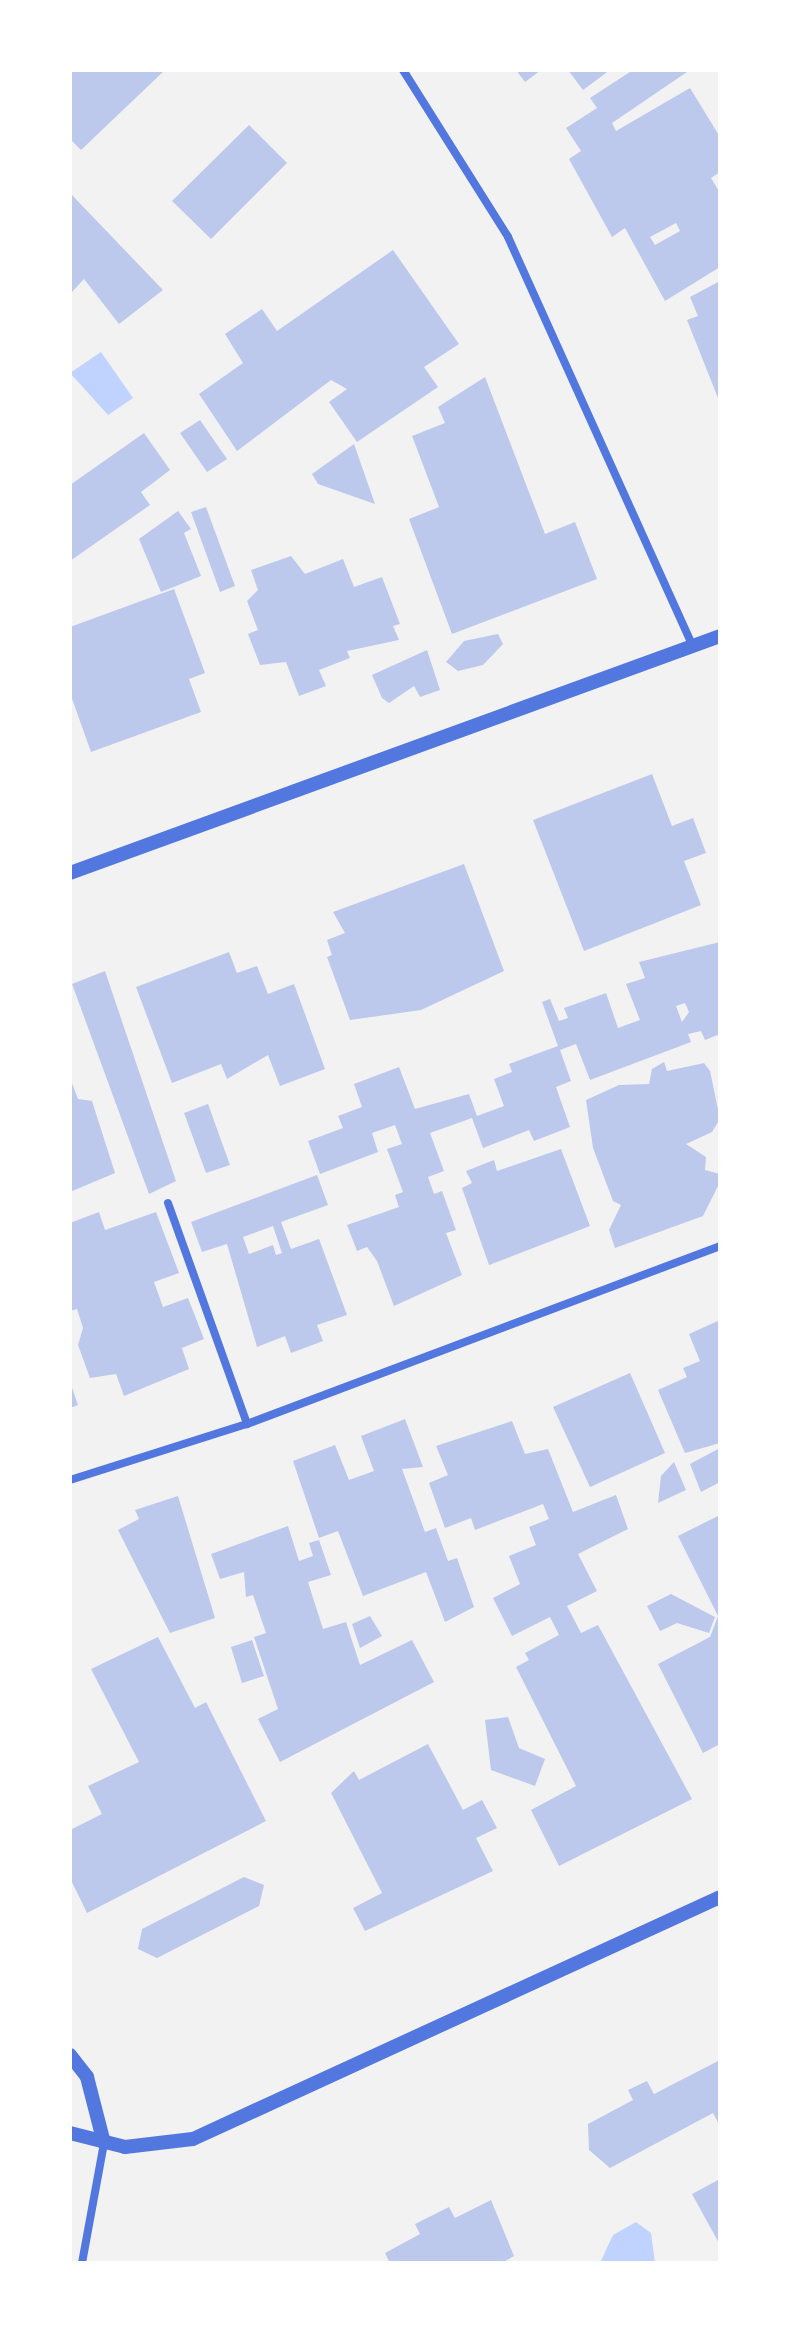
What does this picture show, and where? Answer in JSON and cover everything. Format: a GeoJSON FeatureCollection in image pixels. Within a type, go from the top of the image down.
{"type":"FeatureCollection","features":[{"type":"Feature","properties":{"kind":"street"},"geometry":{"type":"LineString","coordinates":[[403,70],[508,237],[693,646]]}},
{"type":"Feature","properties":{"kind":"street"},"geometry":{"type":"LineString","coordinates":[[70,873],[720,636]]}},
{"type":"Feature","properties":{"kind":"street"},"geometry":{"type":"LineString","coordinates":[[168,1203],[247,1424]]}},
{"type":"Feature","properties":{"kind":"street"},"geometry":{"type":"LineString","coordinates":[[70,1480],[247,1424],[720,1246]]}},
{"type":"Feature","properties":{"kind":"street"},"geometry":{"type":"LineString","coordinates":[[70,2133],[104,2143],[175,2143],[234,2123],[720,1897]]}},
{"type":"Feature","properties":{"kind":"street"},"geometry":{"type":"LineString","coordinates":[[70,2055],[87,2077],[104,2143],[82,2263]]}},
{"type":"Feature","properties":{"kind":"water"},"geometry":{"type":"Polygon","coordinates":[[[101,352],[133,398],[108,415],[70,373],[101,352]]]}},
{"type":"Feature","properties":{"kind":"water"},"geometry":{"type":"Polygon","coordinates":[[[636,2222],[651,2233],[655,2263],[600,2263],[613,2235],[636,2222]]]}},
{"type":"Feature","properties":{"kind":"building"},"geometry":{"type":"Polygon","coordinates":[[[70,70],[165,70],[81,150],[70,139],[70,70]]]}},
{"type":"Feature","properties":{"kind":"building"},"geometry":{"type":"Polygon","coordinates":[[[516,70],[541,70],[525,82],[516,70]]]}},
{"type":"Feature","properties":{"kind":"building"},"geometry":{"type":"Polygon","coordinates":[[[568,70],[610,70],[583,90],[568,70]]]}},
{"type":"Feature","properties":{"kind":"building"},"geometry":{"type":"Polygon","coordinates":[[[633,70],[690,70],[612,123],[616,131],[690,88],[720,137],[720,172],[711,178],[720,193],[720,267],[665,301],[625,228],[612,237],[569,159],[581,151],[566,128],[597,108],[590,98],[633,70]],[[676,223],[650,237],[655,245],[680,231],[676,223]]]}},
{"type":"Feature","properties":{"kind":"building"},"geometry":{"type":"Polygon","coordinates":[[[249,125],[287,163],[211,239],[172,201],[249,125]]]}},
{"type":"Feature","properties":{"kind":"building"},"geometry":{"type":"Polygon","coordinates":[[[70,193],[163,290],[119,324],[84,279],[70,294],[70,193]]]}},
{"type":"Feature","properties":{"kind":"building"},"geometry":{"type":"Polygon","coordinates":[[[393,250],[459,344],[424,367],[438,387],[357,442],[329,402],[347,389],[331,380],[237,451],[199,394],[243,363],[225,334],[262,309],[277,331],[393,250]]]}},
{"type":"Feature","properties":{"kind":"building"},"geometry":{"type":"Polygon","coordinates":[[[720,281],[720,403],[687,320],[698,316],[690,297],[720,281]]]}},
{"type":"Feature","properties":{"kind":"building"},"geometry":{"type":"Polygon","coordinates":[[[485,377],[545,534],[575,522],[597,579],[452,634],[409,519],[439,507],[412,436],[445,423],[438,407],[485,377]]]}},
{"type":"Feature","properties":{"kind":"building"},"geometry":{"type":"Polygon","coordinates":[[[200,420],[227,459],[207,472],[180,433],[200,420]]]}},
{"type":"Feature","properties":{"kind":"building"},"geometry":{"type":"Polygon","coordinates":[[[144,433],[170,470],[141,492],[150,505],[70,561],[70,485],[144,433]]]}},
{"type":"Feature","properties":{"kind":"building"},"geometry":{"type":"Polygon","coordinates":[[[354,444],[375,504],[318,484],[312,474],[354,444]]]}},
{"type":"Feature","properties":{"kind":"building"},"geometry":{"type":"Polygon","coordinates":[[[206,507],[235,586],[220,592],[191,512],[206,507]]]}},
{"type":"Feature","properties":{"kind":"building"},"geometry":{"type":"Polygon","coordinates":[[[178,511],[191,529],[184,533],[201,576],[161,592],[139,539],[178,511]]]}},
{"type":"Feature","properties":{"kind":"building"},"geometry":{"type":"Polygon","coordinates":[[[291,556],[305,574],[343,559],[354,587],[382,577],[400,624],[393,626],[399,640],[347,651],[350,658],[319,670],[326,686],[299,696],[286,662],[260,665],[248,634],[258,630],[247,601],[258,590],[251,570],[291,556]]]}},
{"type":"Feature","properties":{"kind":"building"},"geometry":{"type":"Polygon","coordinates":[[[174,589],[205,673],[189,679],[201,712],[91,752],[70,693],[70,627],[174,589]]]}},
{"type":"Feature","properties":{"kind":"building"},"geometry":{"type":"Polygon","coordinates":[[[498,634],[503,644],[483,665],[458,671],[446,662],[464,641],[498,634]]]}},
{"type":"Feature","properties":{"kind":"building"},"geometry":{"type":"Polygon","coordinates":[[[427,650],[440,690],[420,697],[414,686],[389,703],[382,698],[372,675],[427,650]]]}},
{"type":"Feature","properties":{"kind":"building"},"geometry":{"type":"Polygon","coordinates":[[[652,774],[672,826],[693,818],[706,853],[684,861],[701,905],[584,951],[533,820],[652,774]]]}},
{"type":"Feature","properties":{"kind":"building"},"geometry":{"type":"Polygon","coordinates":[[[464,864],[504,971],[421,1010],[350,1020],[327,957],[332,955],[327,940],[345,933],[333,912],[464,864]]]}},
{"type":"Feature","properties":{"kind":"building"},"geometry":{"type":"Polygon","coordinates":[[[720,942],[720,1034],[705,1040],[701,1031],[688,1034],[691,1042],[590,1080],[576,1044],[560,1050],[571,1081],[556,1087],[570,1127],[534,1141],[529,1130],[483,1148],[472,1118],[430,1133],[444,1171],[428,1177],[434,1194],[442,1191],[456,1230],[446,1233],[462,1275],[394,1306],[377,1261],[367,1247],[357,1251],[347,1225],[399,1207],[395,1195],[403,1192],[387,1149],[402,1144],[395,1125],[372,1133],[378,1152],[320,1174],[308,1141],[343,1128],[338,1116],[362,1107],[354,1084],[399,1067],[415,1109],[469,1094],[477,1116],[504,1106],[494,1079],[512,1072],[509,1064],[558,1046],[542,1002],[550,999],[559,1021],[568,1018],[564,1008],[606,993],[618,1028],[640,1020],[626,984],[645,978],[639,962],[720,942]],[[685,1003],[676,1006],[682,1022],[689,1012],[685,1003]]]}},
{"type":"Feature","properties":{"kind":"building"},"geometry":{"type":"Polygon","coordinates":[[[229,952],[237,973],[257,966],[268,994],[294,984],[325,1069],[280,1086],[268,1055],[227,1079],[221,1064],[172,1083],[136,987],[229,952]]]}},
{"type":"Feature","properties":{"kind":"building"},"geometry":{"type":"Polygon","coordinates":[[[105,971],[176,1181],[149,1194],[72,984],[105,971]]]}},
{"type":"Feature","properties":{"kind":"building"},"geometry":{"type":"Polygon","coordinates":[[[664,1062],[667,1071],[704,1063],[710,1071],[720,1119],[712,1132],[686,1144],[706,1157],[705,1170],[720,1174],[720,1182],[703,1216],[615,1248],[609,1230],[621,1205],[613,1201],[593,1148],[586,1100],[619,1085],[649,1084],[652,1069],[664,1062]]]}},
{"type":"Feature","properties":{"kind":"building"},"geometry":{"type":"Polygon","coordinates":[[[70,1078],[78,1099],[92,1101],[115,1173],[70,1192],[70,1078]]]}},
{"type":"Feature","properties":{"kind":"building"},"geometry":{"type":"Polygon","coordinates":[[[208,1104],[230,1165],[206,1173],[184,1113],[208,1104]]]}},
{"type":"Feature","properties":{"kind":"building"},"geometry":{"type":"Polygon","coordinates":[[[561,1149],[590,1226],[489,1265],[462,1188],[472,1183],[466,1171],[494,1160],[497,1171],[561,1149]]]}},
{"type":"Feature","properties":{"kind":"building"},"geometry":{"type":"Polygon","coordinates":[[[317,1175],[328,1205],[281,1222],[291,1249],[319,1239],[347,1315],[317,1325],[323,1341],[291,1353],[285,1336],[257,1347],[227,1244],[202,1252],[191,1222],[317,1175]],[[273,1226],[243,1237],[249,1254],[273,1245],[276,1255],[282,1253],[273,1226]]]}},
{"type":"Feature","properties":{"kind":"building"},"geometry":{"type":"Polygon","coordinates":[[[99,1212],[105,1230],[156,1212],[179,1273],[154,1282],[163,1307],[188,1298],[204,1339],[182,1348],[189,1369],[124,1396],[116,1374],[90,1378],[78,1345],[83,1328],[77,1309],[70,1311],[70,1223],[99,1212]]]}},
{"type":"Feature","properties":{"kind":"building"},"geometry":{"type":"Polygon","coordinates":[[[720,1320],[720,1443],[685,1453],[658,1390],[687,1377],[683,1368],[700,1361],[689,1334],[720,1320]]]}},
{"type":"Feature","properties":{"kind":"building"},"geometry":{"type":"Polygon","coordinates":[[[630,1373],[665,1453],[590,1487],[553,1407],[630,1373]]]}},
{"type":"Feature","properties":{"kind":"building"},"geometry":{"type":"Polygon","coordinates":[[[70,1382],[78,1405],[70,1408],[70,1382]]]}},
{"type":"Feature","properties":{"kind":"building"},"geometry":{"type":"Polygon","coordinates":[[[405,1419],[423,1467],[402,1469],[425,1532],[436,1528],[448,1561],[457,1558],[474,1607],[445,1622],[426,1572],[363,1596],[338,1531],[319,1538],[293,1461],[335,1445],[349,1480],[374,1471],[361,1436],[405,1419]]]}},
{"type":"Feature","properties":{"kind":"building"},"geometry":{"type":"Polygon","coordinates":[[[512,1421],[525,1454],[548,1449],[573,1512],[616,1495],[628,1529],[578,1554],[597,1591],[567,1606],[581,1633],[598,1625],[692,1799],[559,1866],[531,1810],[576,1786],[516,1667],[529,1660],[525,1653],[559,1635],[550,1617],[512,1636],[493,1598],[520,1584],[509,1556],[536,1545],[529,1527],[549,1519],[543,1504],[475,1530],[471,1518],[445,1528],[429,1483],[448,1475],[436,1446],[512,1421]]]}},
{"type":"Feature","properties":{"kind":"building"},"geometry":{"type":"Polygon","coordinates":[[[720,1448],[720,1482],[701,1492],[690,1464],[720,1448]]]}},
{"type":"Feature","properties":{"kind":"building"},"geometry":{"type":"Polygon","coordinates":[[[674,1462],[686,1490],[658,1503],[661,1476],[674,1462]]]}},
{"type":"Feature","properties":{"kind":"building"},"geometry":{"type":"Polygon","coordinates":[[[178,1496],[215,1618],[170,1633],[118,1530],[139,1519],[135,1510],[178,1496]]]}},
{"type":"Feature","properties":{"kind":"building"},"geometry":{"type":"Polygon","coordinates":[[[720,1515],[720,1744],[703,1753],[658,1664],[710,1637],[718,1616],[678,1536],[720,1515]]]}},
{"type":"Feature","properties":{"kind":"building"},"geometry":{"type":"Polygon","coordinates":[[[288,1526],[299,1561],[313,1556],[309,1543],[319,1540],[331,1575],[308,1582],[323,1629],[346,1622],[360,1665],[412,1640],[434,1682],[280,1762],[258,1719],[278,1709],[254,1637],[266,1633],[253,1595],[246,1597],[244,1572],[220,1579],[211,1554],[288,1526]]]}},
{"type":"Feature","properties":{"kind":"building"},"geometry":{"type":"Polygon","coordinates":[[[671,1594],[715,1617],[709,1633],[677,1623],[660,1631],[647,1606],[671,1594]]]}},
{"type":"Feature","properties":{"kind":"building"},"geometry":{"type":"Polygon","coordinates":[[[370,1616],[382,1636],[360,1648],[352,1624],[370,1616]]]}},
{"type":"Feature","properties":{"kind":"building"},"geometry":{"type":"Polygon","coordinates":[[[158,1637],[195,1708],[206,1702],[266,1821],[87,1913],[70,1878],[70,1830],[102,1814],[88,1786],[139,1762],[91,1669],[158,1637]]]}},
{"type":"Feature","properties":{"kind":"building"},"geometry":{"type":"Polygon","coordinates":[[[252,1640],[264,1676],[242,1683],[231,1647],[252,1640]]]}},
{"type":"Feature","properties":{"kind":"building"},"geometry":{"type":"Polygon","coordinates":[[[508,1717],[519,1748],[545,1759],[535,1786],[491,1770],[485,1720],[508,1717]]]}},
{"type":"Feature","properties":{"kind":"building"},"geometry":{"type":"Polygon","coordinates":[[[428,1744],[463,1810],[482,1800],[497,1828],[476,1838],[493,1871],[365,1931],[353,1908],[382,1893],[331,1793],[354,1771],[359,1780],[428,1744]]]}},
{"type":"Feature","properties":{"kind":"building"},"geometry":{"type":"Polygon","coordinates":[[[244,1877],[264,1885],[259,1906],[157,1958],[138,1949],[142,1929],[244,1877]]]}},
{"type":"Feature","properties":{"kind":"building"},"geometry":{"type":"Polygon","coordinates":[[[720,2060],[720,2126],[713,2113],[610,2168],[589,2150],[588,2124],[633,2100],[628,2090],[647,2081],[654,2094],[720,2060]]]}},
{"type":"Feature","properties":{"kind":"building"},"geometry":{"type":"Polygon","coordinates":[[[720,2179],[720,2245],[692,2194],[720,2179]]]}},
{"type":"Feature","properties":{"kind":"building"},"geometry":{"type":"Polygon","coordinates":[[[491,2200],[514,2256],[502,2263],[390,2263],[385,2253],[420,2234],[415,2224],[449,2207],[455,2218],[491,2200]]]}}]}
